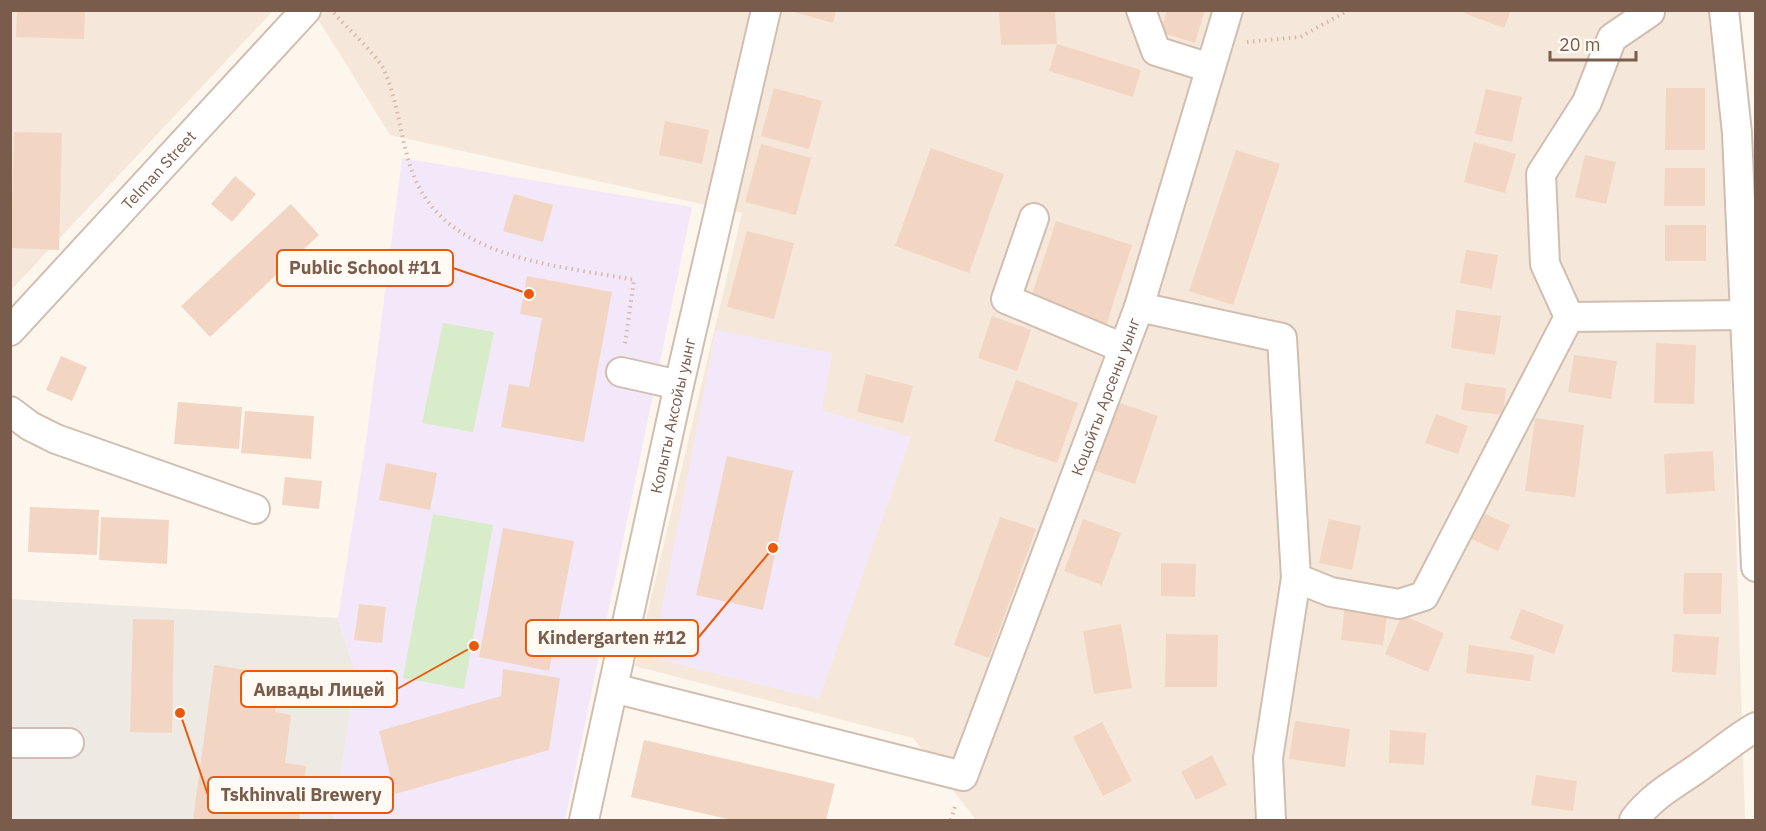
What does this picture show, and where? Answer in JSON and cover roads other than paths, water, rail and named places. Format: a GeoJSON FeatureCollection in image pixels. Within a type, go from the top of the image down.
{"type":"FeatureCollection","features":[{"type":"Feature","properties":{"kind":"street","name":"Telman Street"},"geometry":{"type":"LineString","coordinates":[[10,331],[306,10]]}},
{"type":"Feature","properties":{"kind":"street","name":"Колыты Аксойы уынг"},"geometry":{"type":"LineString","coordinates":[[584,820],[679,385],[766,10]]}},
{"type":"Feature","properties":{"kind":"street"},"geometry":{"type":"LineString","coordinates":[[1141,10],[1156,51],[1213,57]]}},
{"type":"Feature","properties":{"kind":"street","name":"Коцойты Арсены уынг"},"geometry":{"type":"LineString","coordinates":[[613,688],[963,776],[1139,307],[1228,10]]}},
{"type":"Feature","properties":{"kind":"street"},"geometry":{"type":"LineString","coordinates":[[1724,10],[1748,236],[1744,315],[1755,567]]}},
{"type":"Feature","properties":{"kind":"street"},"geometry":{"type":"LineString","coordinates":[[1569,317],[1545,264],[1541,174],[1587,102],[1612,38],[1650,12]]}},
{"type":"Feature","properties":{"kind":"street"},"geometry":{"type":"LineString","coordinates":[[1034,218],[1006,299],[1123,348]]}},
{"type":"Feature","properties":{"kind":"street"},"geometry":{"type":"LineString","coordinates":[[1139,307],[1282,338],[1296,579],[1268,758],[1271,820]]}},
{"type":"Feature","properties":{"kind":"street"},"geometry":{"type":"LineString","coordinates":[[1569,317],[1744,315]]}},
{"type":"Feature","properties":{"kind":"street"},"geometry":{"type":"LineString","coordinates":[[1296,579],[1331,592],[1399,604],[1424,596],[1569,317]]}},
{"type":"Feature","properties":{"kind":"street"},"geometry":{"type":"LineString","coordinates":[[621,372],[679,385]]}},
{"type":"Feature","properties":{"kind":"street"},"geometry":{"type":"LineString","coordinates":[[10,411],[56,440],[255,509]]}},
{"type":"Feature","properties":{"kind":"street"},"geometry":{"type":"LineString","coordinates":[[1634,820],[1643,808],[1678,779],[1705,763],[1730,742],[1755,727]]}},
{"type":"Feature","properties":{"kind":"street"},"geometry":{"type":"LineString","coordinates":[[10,743],[69,743]]}},
{"type":"Feature","properties":{"kind":"place","name":"Public School #11"},"geometry":{"type":"Point","coordinates":[529,294]}},
{"type":"Feature","properties":{"kind":"place","name":"Kindergarten #12"},"geometry":{"type":"Point","coordinates":[773,548]}},
{"type":"Feature","properties":{"kind":"place","name":"Аивады Лицей"},"geometry":{"type":"Point","coordinates":[474,646]}},
{"type":"Feature","properties":{"kind":"place","name":"Tskhinvali Brewery"},"geometry":{"type":"Point","coordinates":[180,713]}}]}
